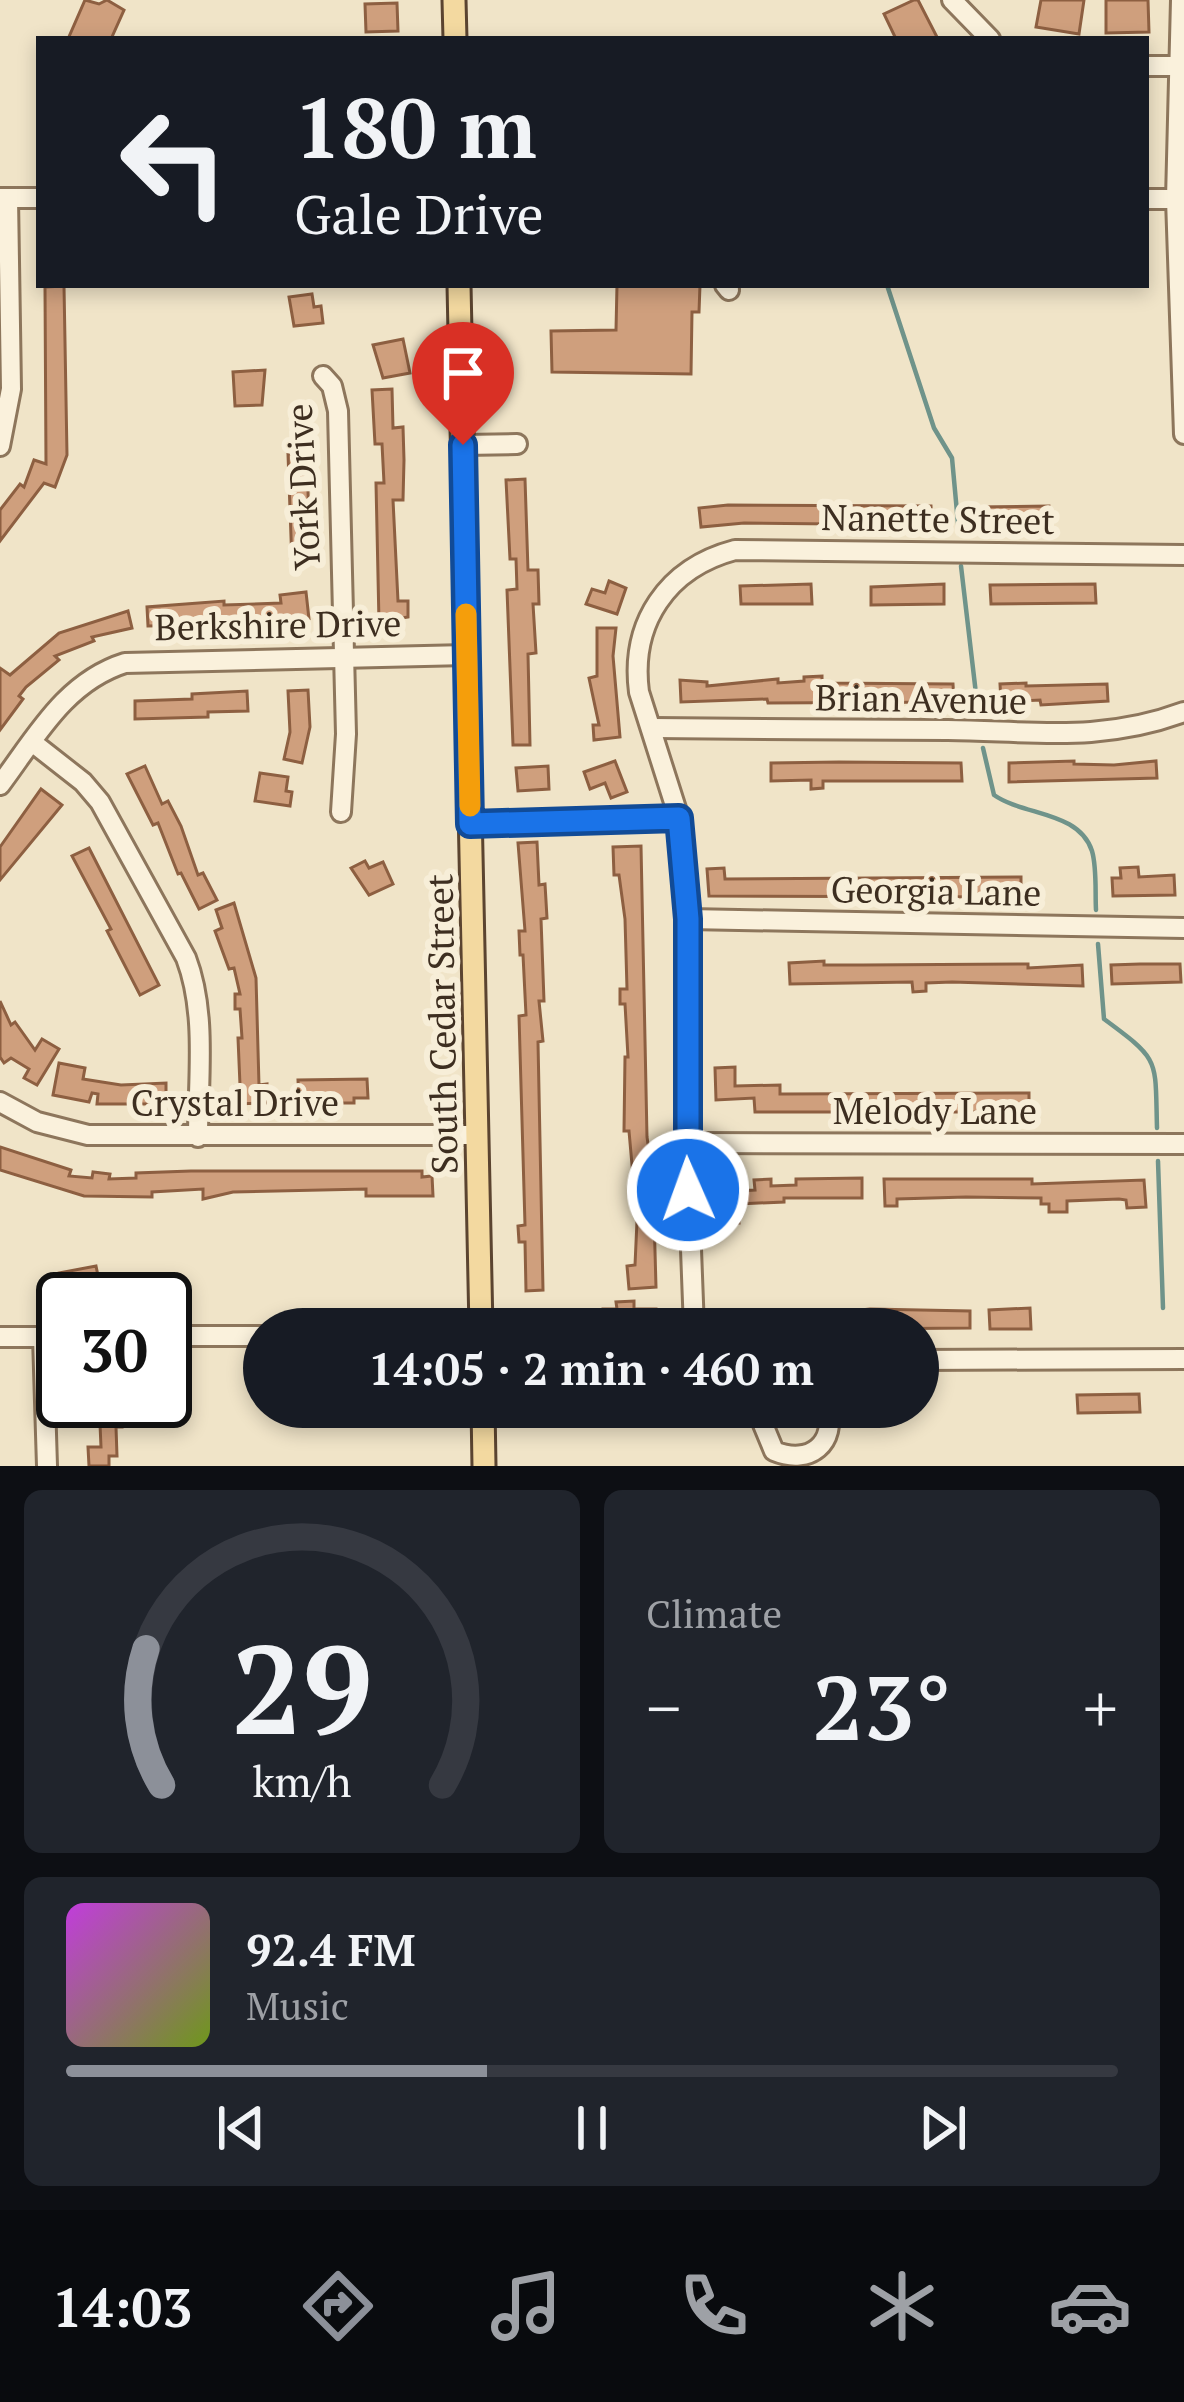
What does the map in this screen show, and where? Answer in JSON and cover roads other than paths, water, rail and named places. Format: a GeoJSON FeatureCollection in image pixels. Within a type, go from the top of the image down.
{"type":"FeatureCollection","features":[{"type":"Feature","properties":{"kind":"main road"},"geometry":{"type":"LineString","coordinates":[[454,0],[455,36]]}},
{"type":"Feature","properties":{"kind":"main road","name":"South Cedar Street"},"geometry":{"type":"LineString","coordinates":[[459,288],[481,1308]]}},
{"type":"Feature","properties":{"kind":"main road"},"geometry":{"type":"LineString","coordinates":[[483,1428],[484,1466]]}},
{"type":"Feature","properties":{"kind":"street"},"geometry":{"type":"LineString","coordinates":[[952,0],[987,36]]}},
{"type":"Feature","properties":{"kind":"street"},"geometry":{"type":"LineString","coordinates":[[1180,0],[1184,434]]}},
{"type":"Feature","properties":{"kind":"street"},"geometry":{"type":"LineString","coordinates":[[1149,66],[1181,67]]}},
{"type":"Feature","properties":{"kind":"street"},"geometry":{"type":"LineString","coordinates":[[0,446],[11,389],[4,198],[36,198]]}},
{"type":"Feature","properties":{"kind":"street"},"geometry":{"type":"LineString","coordinates":[[1149,199],[1180,199]]}},
{"type":"Feature","properties":{"kind":"street","name":"York Drive"},"geometry":{"type":"LineString","coordinates":[[322,376],[332,386],[338,411],[346,780],[341,812]]}},
{"type":"Feature","properties":{"kind":"street"},"geometry":{"type":"LineString","coordinates":[[463,445],[517,444]]}},
{"type":"Feature","properties":{"kind":"street","name":"Nanette Street"},"geometry":{"type":"LineString","coordinates":[[653,728],[639,692],[643,629],[664,591],[694,566],[717,555],[756,548],[1184,555]]}},
{"type":"Feature","properties":{"kind":"street","name":"Berkshire Drive"},"geometry":{"type":"LineString","coordinates":[[0,785],[76,687],[124,663],[467,655]]}},
{"type":"Feature","properties":{"kind":"street","name":"Brian Avenue"},"geometry":{"type":"LineString","coordinates":[[653,728],[998,730],[1064,736],[1134,728],[1184,712]]}},
{"type":"Feature","properties":{"kind":"street"},"geometry":{"type":"LineString","coordinates":[[653,728],[679,818],[688,919],[687,1143],[693,1308]]}},
{"type":"Feature","properties":{"kind":"street"},"geometry":{"type":"LineString","coordinates":[[32,742],[83,782],[100,802],[186,958],[199,1009],[198,1137]]}},
{"type":"Feature","properties":{"kind":"street"},"geometry":{"type":"LineString","coordinates":[[470,824],[679,818]]}},
{"type":"Feature","properties":{"kind":"street","name":"Georgia Lane"},"geometry":{"type":"LineString","coordinates":[[688,919],[1184,928]]}},
{"type":"Feature","properties":{"kind":"street","name":"Crystal Drive"},"geometry":{"type":"LineString","coordinates":[[0,1102],[37,1123],[75,1133],[477,1135]]}},
{"type":"Feature","properties":{"kind":"street","name":"Melody Lane"},"geometry":{"type":"LineString","coordinates":[[687,1143],[1184,1144]]}},
{"type":"Feature","properties":{"kind":"street"},"geometry":{"type":"LineString","coordinates":[[192,1336],[243,1336]]}},
{"type":"Feature","properties":{"kind":"street"},"geometry":{"type":"LineString","coordinates":[[0,1337],[36,1337]]}},
{"type":"Feature","properties":{"kind":"street"},"geometry":{"type":"LineString","coordinates":[[939,1360],[1184,1359]]}},
{"type":"Feature","properties":{"kind":"street"},"geometry":{"type":"LineString","coordinates":[[47,1466],[49,1428]]}},
{"type":"Feature","properties":{"kind":"street"},"geometry":{"type":"LineString","coordinates":[[764,1428],[774,1451],[802,1458],[817,1453],[831,1428]]}},
{"type":"Feature","properties":{"kind":"waterway"},"geometry":{"type":"LineString","coordinates":[[888,288],[934,428],[952,458],[959,534]]}},
{"type":"Feature","properties":{"kind":"waterway"},"geometry":{"type":"LineString","coordinates":[[961,566],[978,711]]}},
{"type":"Feature","properties":{"kind":"waterway"},"geometry":{"type":"LineString","coordinates":[[983,748],[994,795],[1063,821],[1085,838],[1094,858],[1096,910]]}},
{"type":"Feature","properties":{"kind":"waterway"},"geometry":{"type":"LineString","coordinates":[[1098,944],[1104,1019],[1136,1044],[1151,1063],[1157,1128]]}},
{"type":"Feature","properties":{"kind":"waterway"},"geometry":{"type":"LineString","coordinates":[[1158,1161],[1163,1308]]}}]}
